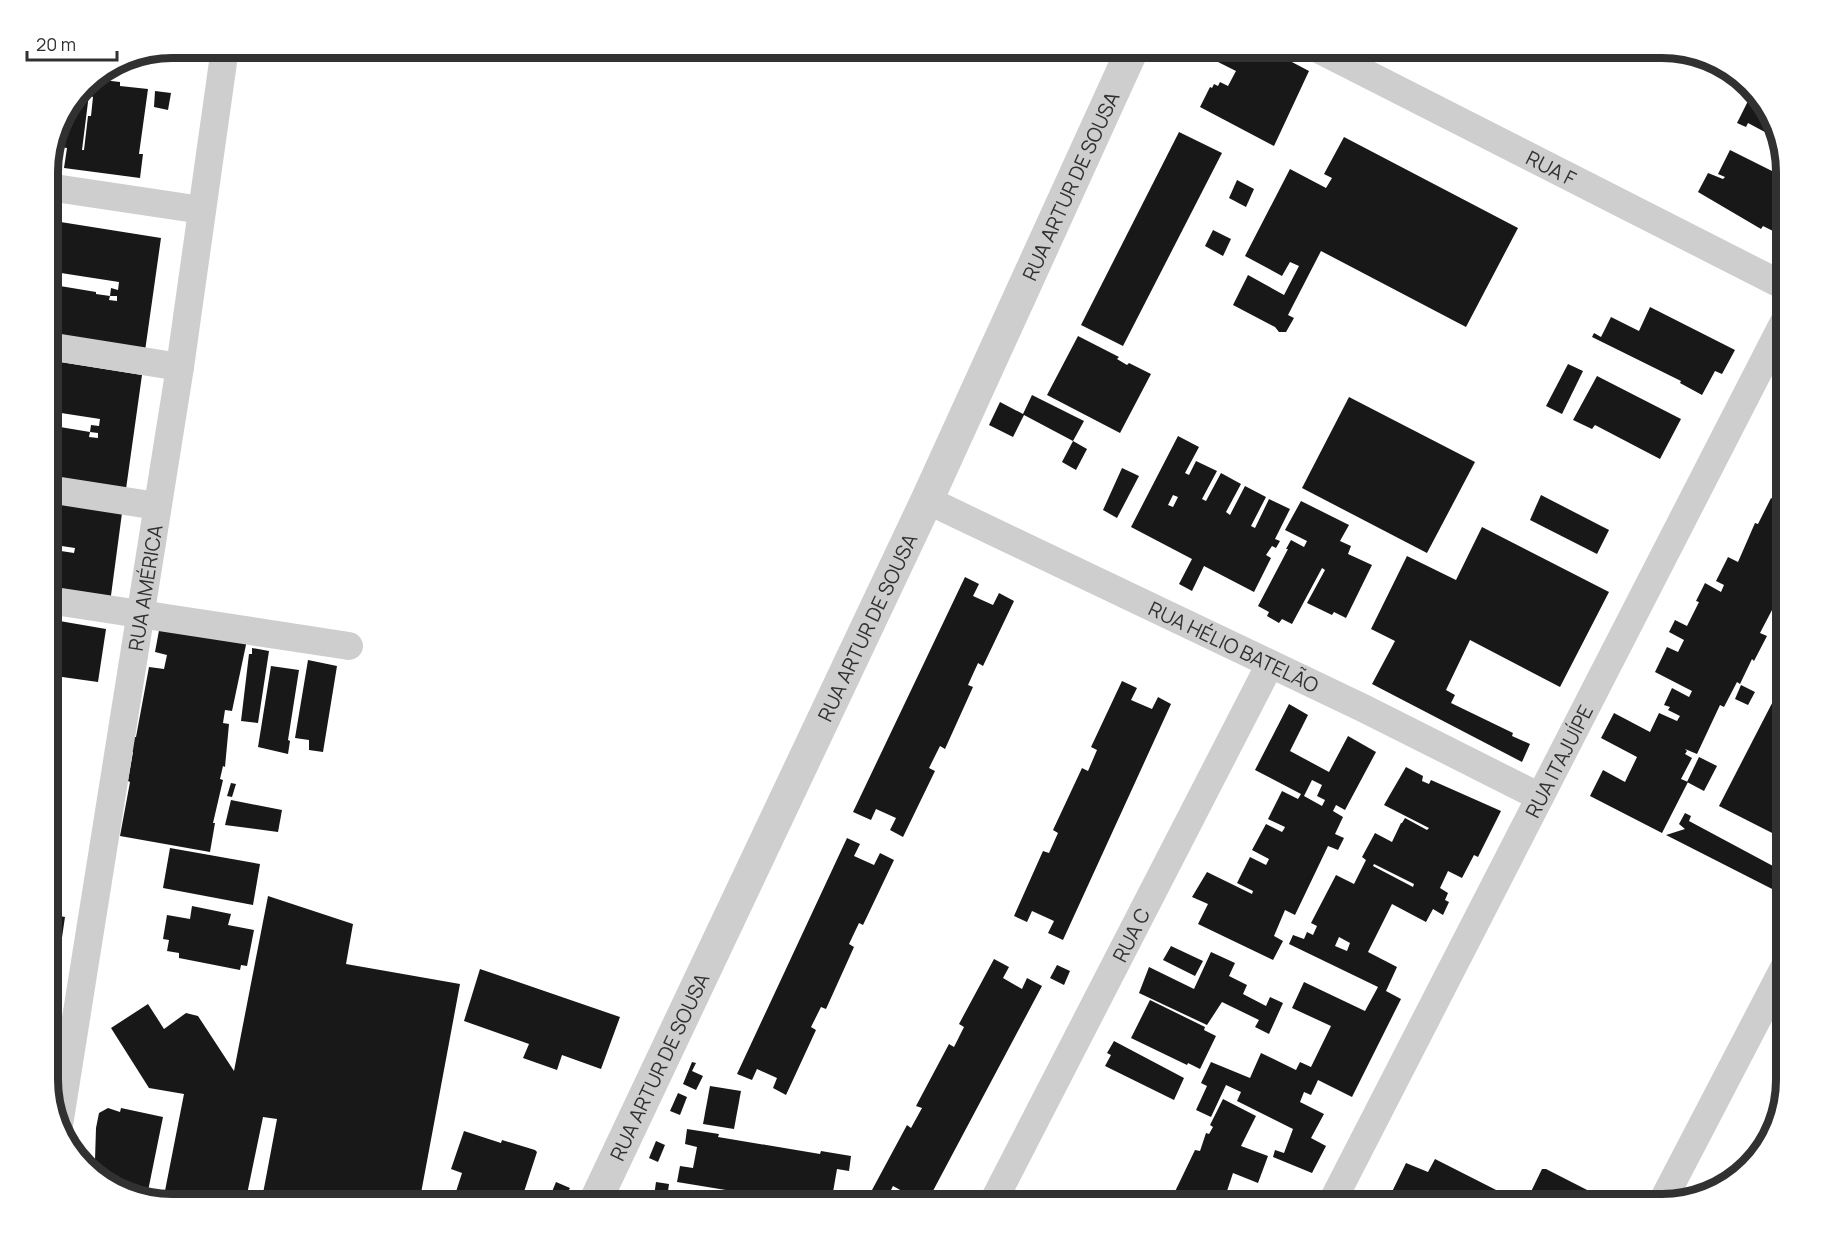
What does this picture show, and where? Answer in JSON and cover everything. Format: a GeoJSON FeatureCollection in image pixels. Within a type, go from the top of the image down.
{"type":"FeatureCollection","features":[{"type":"Feature","properties":{"kind":"street","name":"RUA ARTUR DE SOUSA"},"geometry":{"type":"LineString","coordinates":[[599,1194],[927,500],[1128,58]]}},
{"type":"Feature","properties":{"kind":"street","name":"RUA F"},"geometry":{"type":"LineString","coordinates":[[1336,58],[1776,282]]}},
{"type":"Feature","properties":{"kind":"street","name":"RUA AMÉRICA"},"geometry":{"type":"LineString","coordinates":[[62,1107],[180,367],[223,59]]}},
{"type":"Feature","properties":{"kind":"street"},"geometry":{"type":"LineString","coordinates":[[59,189],[202,210]]}},
{"type":"Feature","properties":{"kind":"street","name":"RUA ITAJUÍPE"},"geometry":{"type":"LineString","coordinates":[[1336,1194],[1776,337]]}},
{"type":"Feature","properties":{"kind":"street"},"geometry":{"type":"LineString","coordinates":[[59,348],[180,367]]}},
{"type":"Feature","properties":{"kind":"street"},"geometry":{"type":"LineString","coordinates":[[59,491],[157,506]]}},
{"type":"Feature","properties":{"kind":"street","name":"RUA HÉLIO BATELÃO"},"geometry":{"type":"LineString","coordinates":[[927,500],[1363,708],[1540,797]]}},
{"type":"Feature","properties":{"kind":"street"},"geometry":{"type":"LineString","coordinates":[[59,602],[349,646]]}},
{"type":"Feature","properties":{"kind":"street","name":"RUA C"},"geometry":{"type":"LineString","coordinates":[[997,1194],[1270,664]]}},
{"type":"Feature","properties":{"kind":"street"},"geometry":{"type":"LineString","coordinates":[[1667,1194],[1776,1000]]}},
{"type":"Feature","properties":{"kind":"building"},"geometry":{"type":"Polygon","coordinates":[[[1220,58],[1285,58],[1309,71],[1274,146],[1200,107],[1210,87],[1212,88],[1214,84],[1218,86],[1220,82],[1228,86],[1236,71],[1218,62],[1220,58]]]}},
{"type":"Feature","properties":{"kind":"building"},"geometry":{"type":"Polygon","coordinates":[[[106,80],[120,82],[120,86],[148,89],[139,154],[143,154],[140,178],[64,168],[67,148],[61,147],[62,143],[70,122],[89,95],[82,150],[84,150],[88,116],[91,116],[93,97],[92,92],[106,80]]]}},
{"type":"Feature","properties":{"kind":"building"},"geometry":{"type":"Polygon","coordinates":[[[155,91],[171,93],[168,110],[154,107],[155,91]]]}},
{"type":"Feature","properties":{"kind":"building"},"geometry":{"type":"Polygon","coordinates":[[[1749,99],[1764,122],[1768,134],[1748,123],[1746,127],[1737,123],[1749,99]]]}},
{"type":"Feature","properties":{"kind":"building"},"geometry":{"type":"Polygon","coordinates":[[[1179,132],[1222,153],[1123,346],[1081,325],[1179,132]]]}},
{"type":"Feature","properties":{"kind":"building"},"geometry":{"type":"Polygon","coordinates":[[[1344,137],[1518,228],[1466,327],[1321,251],[1288,315],[1294,318],[1286,332],[1279,332],[1275,327],[1233,305],[1248,275],[1284,295],[1299,266],[1290,262],[1282,276],[1245,256],[1290,169],[1326,188],[1332,178],[1324,174],[1344,137]]]}},
{"type":"Feature","properties":{"kind":"building"},"geometry":{"type":"Polygon","coordinates":[[[1730,150],[1776,173],[1776,202],[1774,201],[1772,205],[1776,207],[1776,232],[1763,226],[1761,229],[1698,192],[1708,173],[1723,179],[1725,177],[1718,174],[1730,150]]]}},
{"type":"Feature","properties":{"kind":"building"},"geometry":{"type":"Polygon","coordinates":[[[1237,180],[1254,189],[1246,207],[1229,198],[1237,180]]]}},
{"type":"Feature","properties":{"kind":"building"},"geometry":{"type":"Polygon","coordinates":[[[59,222],[161,238],[145,351],[59,337],[59,286],[110,296],[111,288],[118,290],[119,282],[59,273],[59,222]],[[110,296],[109,300],[117,301],[117,296],[110,296]]]}},
{"type":"Feature","properties":{"kind":"building"},"geometry":{"type":"Polygon","coordinates":[[[1213,230],[1231,239],[1223,256],[1205,246],[1213,230]]]}},
{"type":"Feature","properties":{"kind":"building"},"geometry":{"type":"Polygon","coordinates":[[[1650,307],[1735,350],[1722,374],[1715,371],[1702,395],[1680,383],[1681,381],[1592,337],[1594,333],[1601,337],[1611,317],[1639,331],[1650,307]]]}},
{"type":"Feature","properties":{"kind":"building"},"geometry":{"type":"Polygon","coordinates":[[[1078,336],[1119,357],[1117,359],[1127,365],[1129,363],[1151,374],[1120,433],[1047,395],[1078,336]]]}},
{"type":"Feature","properties":{"kind":"building"},"geometry":{"type":"Polygon","coordinates":[[[59,362],[142,375],[126,489],[59,478],[59,427],[90,432],[91,425],[99,426],[100,419],[59,413],[59,362]],[[90,432],[89,437],[98,438],[98,433],[90,432]]]}},
{"type":"Feature","properties":{"kind":"building"},"geometry":{"type":"Polygon","coordinates":[[[1568,364],[1583,371],[1562,414],[1546,406],[1568,364]]]}},
{"type":"Feature","properties":{"kind":"building"},"geometry":{"type":"Polygon","coordinates":[[[1597,376],[1681,419],[1660,459],[1595,425],[1592,429],[1573,420],[1597,376]]]}},
{"type":"Feature","properties":{"kind":"building"},"geometry":{"type":"Polygon","coordinates":[[[1032,395],[1084,421],[1073,441],[1024,415],[1013,437],[989,425],[1000,402],[1023,414],[1032,395]]]}},
{"type":"Feature","properties":{"kind":"building"},"geometry":{"type":"Polygon","coordinates":[[[1349,397],[1475,462],[1427,553],[1302,488],[1349,397]]]}},
{"type":"Feature","properties":{"kind":"building"},"geometry":{"type":"Polygon","coordinates":[[[1178,436],[1199,447],[1185,473],[1189,475],[1196,461],[1217,471],[1202,499],[1206,501],[1221,473],[1241,484],[1226,512],[1230,515],[1245,486],[1266,497],[1251,526],[1255,528],[1269,499],[1290,509],[1275,539],[1280,541],[1276,548],[1272,546],[1266,555],[1271,558],[1254,592],[1204,566],[1192,591],[1179,584],[1192,559],[1131,527],[1178,436]],[[1173,495],[1168,505],[1173,507],[1178,497],[1173,495]]]}},
{"type":"Feature","properties":{"kind":"building"},"geometry":{"type":"Polygon","coordinates":[[[1073,441],[1087,449],[1076,470],[1062,462],[1073,441]]]}},
{"type":"Feature","properties":{"kind":"building"},"geometry":{"type":"Polygon","coordinates":[[[1122,468],[1139,476],[1117,518],[1103,510],[1122,468]]]}},
{"type":"Feature","properties":{"kind":"building"},"geometry":{"type":"Polygon","coordinates":[[[1541,495],[1609,530],[1597,554],[1530,520],[1541,495]]]}},
{"type":"Feature","properties":{"kind":"building"},"geometry":{"type":"Polygon","coordinates":[[[1771,498],[1776,501],[1776,577],[1774,581],[1776,582],[1776,612],[1772,610],[1760,633],[1767,636],[1754,661],[1752,659],[1740,684],[1737,682],[1724,707],[1720,705],[1697,754],[1685,749],[1687,751],[1685,754],[1692,758],[1681,779],[1688,782],[1662,833],[1590,796],[1603,770],[1625,782],[1637,757],[1601,738],[1614,713],[1650,732],[1659,713],[1677,721],[1680,716],[1668,710],[1670,707],[1664,705],[1672,688],[1689,697],[1692,691],[1655,672],[1667,647],[1678,652],[1684,640],[1669,632],[1675,620],[1687,626],[1699,602],[1696,601],[1705,583],[1721,592],[1724,585],[1716,581],[1728,557],[1738,562],[1755,523],[1758,524],[1771,498]]]}},
{"type":"Feature","properties":{"kind":"building"},"geometry":{"type":"Polygon","coordinates":[[[1301,501],[1349,525],[1340,541],[1351,546],[1348,554],[1372,565],[1346,618],[1334,612],[1332,615],[1307,603],[1325,570],[1322,568],[1292,624],[1282,619],[1279,623],[1267,616],[1269,612],[1258,606],[1291,540],[1304,547],[1307,541],[1285,530],[1301,501]]]}},
{"type":"Feature","properties":{"kind":"building"},"geometry":{"type":"Polygon","coordinates":[[[59,502],[122,513],[110,603],[59,595],[59,551],[74,553],[75,548],[59,546],[59,502]]]}},
{"type":"Feature","properties":{"kind":"building"},"geometry":{"type":"Polygon","coordinates":[[[1482,527],[1609,592],[1560,687],[1470,640],[1446,690],[1455,695],[1451,703],[1513,733],[1512,736],[1530,744],[1522,762],[1372,684],[1395,641],[1371,629],[1407,556],[1456,580],[1482,527]]]}},
{"type":"Feature","properties":{"kind":"building"},"geometry":{"type":"Polygon","coordinates":[[[965,577],[979,584],[973,596],[993,605],[999,593],[1014,601],[983,666],[978,663],[968,685],[973,687],[945,749],[940,746],[929,768],[935,771],[903,837],[890,830],[896,818],[876,809],[871,820],[853,812],[965,577]]]}},
{"type":"Feature","properties":{"kind":"building"},"geometry":{"type":"Polygon","coordinates":[[[59,621],[106,629],[98,682],[59,677],[59,621]]]}},
{"type":"Feature","properties":{"kind":"building"},"geometry":{"type":"Polygon","coordinates":[[[160,625],[247,640],[232,711],[225,710],[223,723],[229,724],[225,767],[223,766],[220,779],[223,780],[213,823],[215,823],[210,852],[120,836],[130,782],[128,781],[133,752],[130,752],[132,737],[136,737],[149,667],[164,669],[167,655],[155,652],[160,625]]]}},
{"type":"Feature","properties":{"kind":"building"},"geometry":{"type":"Polygon","coordinates":[[[252,648],[269,651],[258,723],[241,721],[249,654],[252,654],[252,648]]]}},
{"type":"Feature","properties":{"kind":"building"},"geometry":{"type":"Polygon","coordinates":[[[308,660],[337,666],[323,752],[309,750],[309,740],[295,738],[308,660]]]}},
{"type":"Feature","properties":{"kind":"building"},"geometry":{"type":"Polygon","coordinates":[[[271,666],[299,670],[288,740],[290,741],[288,754],[258,747],[271,666]]]}},
{"type":"Feature","properties":{"kind":"building"},"geometry":{"type":"Polygon","coordinates":[[[1122,681],[1137,688],[1131,700],[1152,709],[1158,697],[1171,704],[1063,940],[1048,933],[1054,921],[1032,911],[1027,922],[1014,916],[1043,851],[1049,853],[1058,833],[1053,830],[1082,768],[1088,771],[1097,750],[1091,747],[1122,681]]]}},
{"type":"Feature","properties":{"kind":"building"},"geometry":{"type":"Polygon","coordinates":[[[1741,685],[1755,692],[1748,705],[1735,699],[1741,685]]]}},
{"type":"Feature","properties":{"kind":"building"},"geometry":{"type":"Polygon","coordinates":[[[1776,695],[1776,835],[1719,806],[1776,695]]]}},
{"type":"Feature","properties":{"kind":"building"},"geometry":{"type":"Polygon","coordinates":[[[1289,704],[1308,715],[1290,751],[1329,772],[1348,736],[1376,752],[1345,810],[1336,805],[1333,811],[1343,817],[1335,834],[1344,838],[1338,850],[1328,846],[1295,915],[1285,910],[1274,936],[1283,941],[1273,960],[1198,924],[1208,904],[1192,897],[1207,872],[1252,894],[1253,891],[1237,883],[1250,857],[1266,865],[1269,859],[1252,850],[1266,824],[1282,832],[1284,829],[1285,827],[1268,819],[1282,791],[1298,799],[1301,794],[1255,770],[1289,704]],[[1312,780],[1304,796],[1322,806],[1325,800],[1317,796],[1322,785],[1312,780]]]}},
{"type":"Feature","properties":{"kind":"building"},"geometry":{"type":"Polygon","coordinates":[[[1699,757],[1717,766],[1704,791],[1687,782],[1699,757]]]}},
{"type":"Feature","properties":{"kind":"building"},"geometry":{"type":"Polygon","coordinates":[[[1406,767],[1423,776],[1422,781],[1429,784],[1431,780],[1501,811],[1478,857],[1474,855],[1462,878],[1448,871],[1440,888],[1448,893],[1445,900],[1449,902],[1443,915],[1433,909],[1426,922],[1392,904],[1368,952],[1397,967],[1386,991],[1401,999],[1352,1097],[1318,1080],[1311,1095],[1304,1092],[1300,1102],[1324,1114],[1311,1138],[1326,1146],[1312,1173],[1273,1157],[1275,1150],[1284,1153],[1293,1129],[1237,1101],[1241,1092],[1226,1085],[1211,1117],[1196,1110],[1207,1086],[1201,1083],[1211,1062],[1250,1078],[1261,1053],[1296,1070],[1300,1062],[1311,1067],[1331,1026],[1292,1008],[1304,982],[1365,1011],[1378,987],[1289,944],[1293,935],[1304,939],[1307,932],[1313,935],[1317,926],[1311,923],[1336,875],[1354,884],[1366,860],[1362,857],[1375,833],[1392,842],[1405,818],[1427,830],[1429,828],[1384,805],[1406,767]],[[1374,864],[1373,866],[1413,887],[1414,884],[1374,864]],[[1339,937],[1335,946],[1347,951],[1350,943],[1339,937]]]}},
{"type":"Feature","properties":{"kind":"building"},"geometry":{"type":"Polygon","coordinates":[[[231,783],[236,784],[232,797],[227,796],[231,783]]]}},
{"type":"Feature","properties":{"kind":"building"},"geometry":{"type":"Polygon","coordinates":[[[231,800],[282,810],[278,832],[225,825],[231,800]]]}},
{"type":"Feature","properties":{"kind":"building"},"geometry":{"type":"Polygon","coordinates":[[[1685,813],[1691,816],[1689,821],[1776,868],[1776,891],[1666,835],[1685,829],[1679,824],[1685,813]]]}},
{"type":"Feature","properties":{"kind":"building"},"geometry":{"type":"Polygon","coordinates":[[[847,838],[860,844],[854,856],[874,865],[880,853],[894,860],[863,925],[859,923],[849,944],[854,947],[826,1009],[821,1007],[811,1027],[816,1030],[786,1095],[773,1088],[777,1078],[757,1069],[752,1080],[737,1074],[847,838]]]}},
{"type":"Feature","properties":{"kind":"building"},"geometry":{"type":"Polygon","coordinates":[[[170,848],[260,864],[253,905],[163,888],[170,848]]]}},
{"type":"Feature","properties":{"kind":"building"},"geometry":{"type":"Polygon","coordinates":[[[268,896],[353,924],[346,964],[460,984],[421,1194],[263,1194],[277,1119],[263,1117],[247,1194],[164,1193],[184,1094],[149,1088],[111,1028],[148,1004],[164,1029],[186,1013],[198,1016],[234,1071],[268,896]]]}},
{"type":"Feature","properties":{"kind":"building"},"geometry":{"type":"Polygon","coordinates":[[[192,906],[231,914],[228,925],[254,930],[247,966],[241,965],[240,970],[179,958],[179,953],[167,951],[169,940],[163,939],[167,915],[190,919],[192,906]]]}},
{"type":"Feature","properties":{"kind":"building"},"geometry":{"type":"Polygon","coordinates":[[[59,916],[65,917],[59,958],[59,916]]]}},
{"type":"Feature","properties":{"kind":"building"},"geometry":{"type":"Polygon","coordinates":[[[1171,946],[1203,961],[1195,976],[1163,960],[1171,946]]]}},
{"type":"Feature","properties":{"kind":"building"},"geometry":{"type":"Polygon","coordinates":[[[1211,952],[1235,963],[1229,976],[1247,985],[1243,994],[1266,1006],[1270,997],[1283,1003],[1269,1034],[1255,1027],[1259,1020],[1222,1002],[1207,1025],[1139,993],[1149,967],[1194,989],[1211,952]]]}},
{"type":"Feature","properties":{"kind":"building"},"geometry":{"type":"Polygon","coordinates":[[[994,959],[1009,967],[1003,978],[1022,989],[1027,978],[1042,986],[931,1194],[908,1194],[893,1186],[889,1194],[880,1194],[872,1190],[907,1125],[911,1128],[922,1108],[916,1106],[949,1044],[954,1047],[964,1027],[959,1024],[994,959]]]}},
{"type":"Feature","properties":{"kind":"building"},"geometry":{"type":"Polygon","coordinates":[[[1057,965],[1070,971],[1064,985],[1050,978],[1057,965]]]}},
{"type":"Feature","properties":{"kind":"building"},"geometry":{"type":"Polygon","coordinates":[[[480,969],[620,1017],[601,1069],[562,1055],[557,1070],[523,1058],[529,1044],[464,1021],[480,969]]]}},
{"type":"Feature","properties":{"kind":"building"},"geometry":{"type":"Polygon","coordinates":[[[1150,1000],[1205,1027],[1204,1030],[1216,1036],[1200,1069],[1131,1038],[1150,1000]]]}},
{"type":"Feature","properties":{"kind":"building"},"geometry":{"type":"Polygon","coordinates":[[[1114,1041],[1184,1078],[1174,1100],[1105,1066],[1111,1055],[1107,1053],[1114,1041]]]}},
{"type":"Feature","properties":{"kind":"building"},"geometry":{"type":"Polygon","coordinates":[[[692,1062],[696,1063],[692,1071],[703,1076],[696,1090],[683,1084],[692,1062]]]}},
{"type":"Feature","properties":{"kind":"building"},"geometry":{"type":"Polygon","coordinates":[[[710,1086],[741,1091],[734,1129],[703,1124],[710,1086]]]}},
{"type":"Feature","properties":{"kind":"building"},"geometry":{"type":"Polygon","coordinates":[[[678,1093],[687,1097],[680,1115],[670,1111],[678,1093]]]}},
{"type":"Feature","properties":{"kind":"building"},"geometry":{"type":"Polygon","coordinates":[[[1223,1099],[1256,1116],[1241,1146],[1268,1156],[1258,1183],[1233,1173],[1226,1194],[1174,1194],[1195,1150],[1200,1151],[1206,1133],[1209,1134],[1213,1127],[1210,1125],[1223,1099]]]}},
{"type":"Feature","properties":{"kind":"building"},"geometry":{"type":"Polygon","coordinates":[[[108,1108],[120,1112],[121,1108],[163,1117],[148,1191],[122,1182],[107,1173],[108,1170],[97,1165],[95,1160],[96,1128],[99,1113],[108,1108]]]}},
{"type":"Feature","properties":{"kind":"building"},"geometry":{"type":"Polygon","coordinates":[[[687,1129],[719,1134],[718,1137],[820,1154],[821,1151],[851,1156],[849,1171],[837,1169],[833,1192],[841,1194],[750,1194],[677,1182],[680,1166],[693,1168],[697,1147],[685,1144],[687,1129]]]}},
{"type":"Feature","properties":{"kind":"building"},"geometry":{"type":"Polygon","coordinates":[[[464,1131],[501,1143],[502,1140],[537,1152],[523,1194],[455,1194],[462,1173],[451,1169],[464,1131]]]}},
{"type":"Feature","properties":{"kind":"building"},"geometry":{"type":"Polygon","coordinates":[[[656,1141],[665,1145],[658,1162],[649,1158],[656,1141]]]}},
{"type":"Feature","properties":{"kind":"building"},"geometry":{"type":"Polygon","coordinates":[[[1435,1159],[1503,1194],[1391,1194],[1406,1163],[1428,1172],[1435,1159]]]}},
{"type":"Feature","properties":{"kind":"building"},"geometry":{"type":"Polygon","coordinates":[[[1542,1169],[1546,1169],[1594,1194],[1530,1194],[1542,1169]]]}},
{"type":"Feature","properties":{"kind":"building"},"geometry":{"type":"Polygon","coordinates":[[[556,1182],[570,1188],[567,1194],[551,1194],[556,1182]]]}},
{"type":"Feature","properties":{"kind":"building"},"geometry":{"type":"Polygon","coordinates":[[[656,1182],[669,1184],[668,1194],[654,1194],[656,1182]]]}}]}
